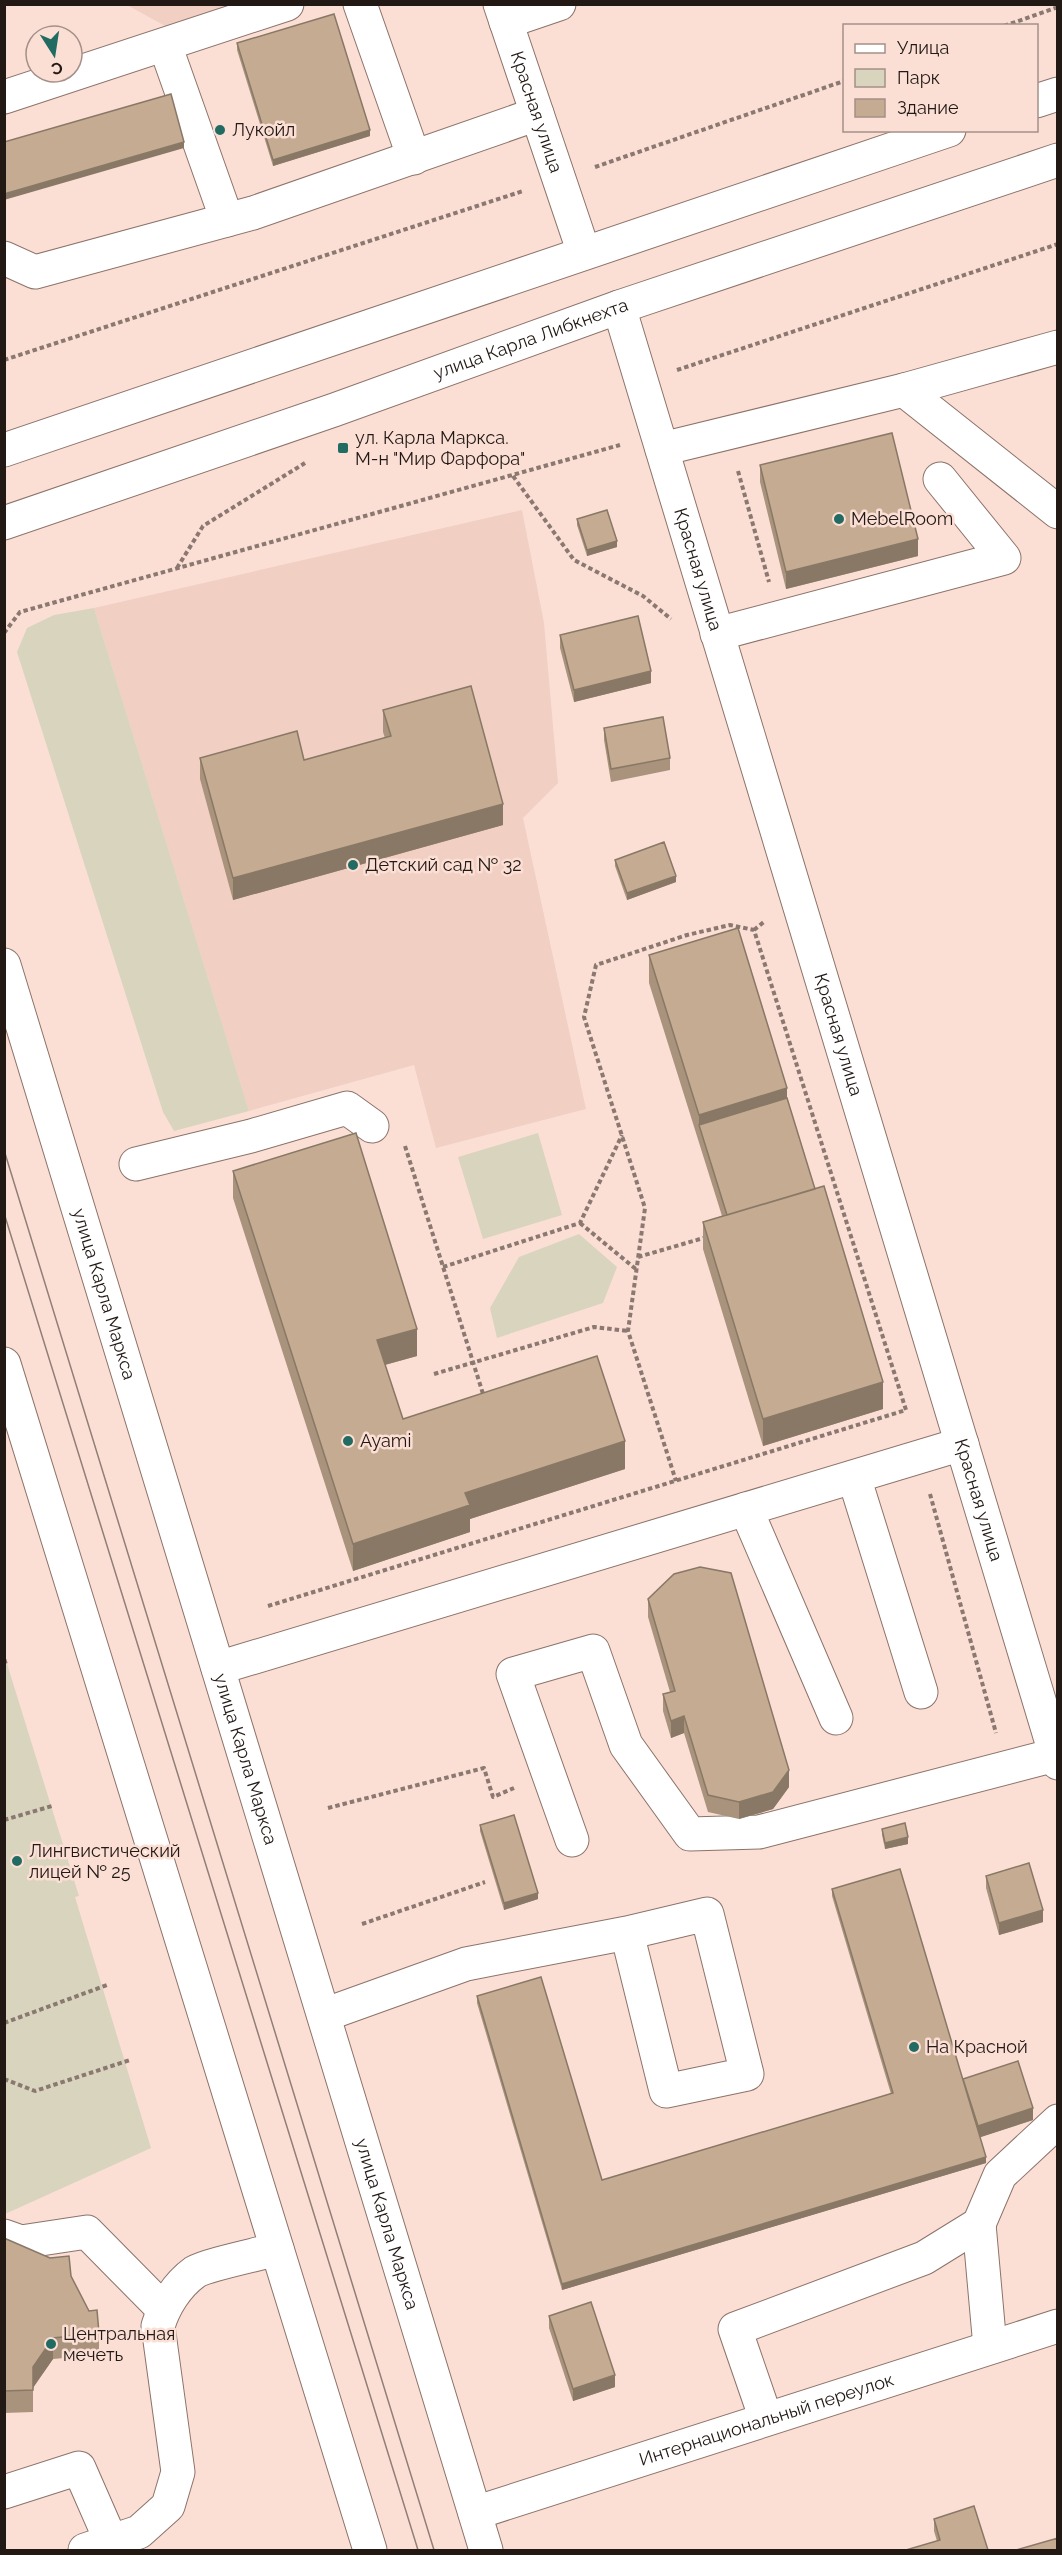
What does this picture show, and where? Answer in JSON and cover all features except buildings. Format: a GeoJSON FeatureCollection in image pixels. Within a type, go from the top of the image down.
{"type":"FeatureCollection","features":[{"type":"Feature","properties":{"kind":"main road"},"geometry":{"type":"LineString","coordinates":[[4,97],[287,4]]}},
{"type":"Feature","properties":{"kind":"main road"},"geometry":{"type":"LineString","coordinates":[[360,4],[414,158]]}},
{"type":"Feature","properties":{"kind":"main road"},"geometry":{"type":"LineString","coordinates":[[503,14],[559,4]]}},
{"type":"Feature","properties":{"kind":"main road","name":"Красная улица"},"geometry":{"type":"LineString","coordinates":[[503,14],[584,253]]}},
{"type":"Feature","properties":{"kind":"main road"},"geometry":{"type":"LineString","coordinates":[[165,45],[227,220]]}},
{"type":"Feature","properties":{"kind":"main road"},"geometry":{"type":"LineString","coordinates":[[1038,100],[1058,94]]}},
{"type":"Feature","properties":{"kind":"main road"},"geometry":{"type":"LineString","coordinates":[[4,258],[34,272],[227,220],[414,158],[537,114]]}},
{"type":"Feature","properties":{"kind":"main road"},"geometry":{"type":"LineString","coordinates":[[4,450],[943,132]]}},
{"type":"Feature","properties":{"kind":"main road","name":"улица Карла Либкнехта"},"geometry":{"type":"LineString","coordinates":[[4,523],[334,410],[619,307],[1058,160]]}},
{"type":"Feature","properties":{"kind":"main road","name":"Красная улица"},"geometry":{"type":"LineString","coordinates":[[619,307],[962,1444],[1047,1688],[1056,1759]]}},
{"type":"Feature","properties":{"kind":"main road"},"geometry":{"type":"LineString","coordinates":[[662,449],[904,390],[1058,347]]}},
{"type":"Feature","properties":{"kind":"main road"},"geometry":{"type":"LineString","coordinates":[[904,390],[1058,512]]}},
{"type":"Feature","properties":{"kind":"main road"},"geometry":{"type":"LineString","coordinates":[[714,624],[779,617],[1004,558],[940,479]]}},
{"type":"Feature","properties":{"kind":"main road","name":"улица Карла Маркса"},"geometry":{"type":"LineString","coordinates":[[4,965],[486,2550]]}},
{"type":"Feature","properties":{"kind":"main road"},"geometry":{"type":"LineString","coordinates":[[136,1164],[251,1136],[347,1108],[372,1126]]}},
{"type":"Feature","properties":{"kind":"main road"},"geometry":{"type":"LineString","coordinates":[[4,1364],[370,2550]]}},
{"type":"Feature","properties":{"kind":"main road"},"geometry":{"type":"LineString","coordinates":[[218,1668],[962,1444]]}},
{"type":"Feature","properties":{"kind":"main road"},"geometry":{"type":"LineString","coordinates":[[854,1477],[921,1692]]}},
{"type":"Feature","properties":{"kind":"main road"},"geometry":{"type":"LineString","coordinates":[[746,1509],[836,1718]]}},
{"type":"Feature","properties":{"kind":"main road"},"geometry":{"type":"LineString","coordinates":[[572,1840],[513,1674],[592,1651],[626,1745],[690,1834],[759,1832],[1056,1759]]}},
{"type":"Feature","properties":{"kind":"main road"},"geometry":{"type":"LineString","coordinates":[[324,2015],[466,1964],[627,1933],[707,1914],[747,2074],[666,2091],[627,1933]]}},
{"type":"Feature","properties":{"kind":"main road"},"geometry":{"type":"LineString","coordinates":[[990,2348],[979,2224],[1000,2175],[1058,2121]]}},
{"type":"Feature","properties":{"kind":"main road"},"geometry":{"type":"LineString","coordinates":[[766,2419],[735,2330],[924,2258],[979,2224]]}},
{"type":"Feature","properties":{"kind":"main road"},"geometry":{"type":"LineString","coordinates":[[4,2236],[21,2242],[87,2232],[163,2309]]}},
{"type":"Feature","properties":{"kind":"main road"},"geometry":{"type":"LineString","coordinates":[[4,2492],[79,2468],[98,2546],[139,2532],[168,2506],[178,2472],[158,2326],[163,2309],[174,2293],[196,2271],[277,2249]]}},
{"type":"Feature","properties":{"kind":"main road","name":"Интернациональный переулок"},"geometry":{"type":"LineString","coordinates":[[475,2513],[1058,2326]]}},
{"type":"Feature","properties":{"kind":"path"},"geometry":{"type":"LineString","coordinates":[[1010,24],[1058,7]]}},
{"type":"Feature","properties":{"kind":"path"},"geometry":{"type":"LineString","coordinates":[[4,360],[560,179],[843,81]]}},
{"type":"Feature","properties":{"kind":"path"},"geometry":{"type":"LineString","coordinates":[[4,633],[20,612],[620,446],[642,382],[1058,244]]}},
{"type":"Feature","properties":{"kind":"path"},"geometry":{"type":"LineString","coordinates":[[714,436],[738,468],[779,617]]}},
{"type":"Feature","properties":{"kind":"path"},"geometry":{"type":"LineString","coordinates":[[177,568],[203,526],[310,459]]}},
{"type":"Feature","properties":{"kind":"path"},"geometry":{"type":"LineString","coordinates":[[513,476],[574,560],[643,596],[693,637],[714,624]]}},
{"type":"Feature","properties":{"kind":"path"},"geometry":{"type":"LineString","coordinates":[[268,1606],[676,1481],[906,1410],[754,930],[730,925],[687,935],[596,964],[584,1017],[645,1208],[628,1331],[676,1481]]}},
{"type":"Feature","properties":{"kind":"path"},"geometry":{"type":"LineString","coordinates":[[372,1126],[403,1140],[485,1400]]}},
{"type":"Feature","properties":{"kind":"path"},"geometry":{"type":"LineString","coordinates":[[443,1267],[580,1223],[622,1135]]}},
{"type":"Feature","properties":{"kind":"path"},"geometry":{"type":"LineString","coordinates":[[580,1223],[637,1270]]}},
{"type":"Feature","properties":{"kind":"path"},"geometry":{"type":"LineString","coordinates":[[638,1257],[709,1237]]}},
{"type":"Feature","properties":{"kind":"path"},"geometry":{"type":"LineString","coordinates":[[434,1374],[594,1327],[628,1331]]}},
{"type":"Feature","properties":{"kind":"path"},"geometry":{"type":"LineString","coordinates":[[328,1808],[484,1768],[493,1797],[549,1774]]}},
{"type":"Feature","properties":{"kind":"path"},"geometry":{"type":"LineString","coordinates":[[4,1820],[52,1806]]}},
{"type":"Feature","properties":{"kind":"path"},"geometry":{"type":"LineString","coordinates":[[362,1924],[485,1882]]}},
{"type":"Feature","properties":{"kind":"path"},"geometry":{"type":"LineString","coordinates":[[4,2023],[107,1985]]}},
{"type":"Feature","properties":{"kind":"path"},"geometry":{"type":"LineString","coordinates":[[4,2079],[35,2091],[130,2060]]}},
{"type":"Feature","properties":{"kind":"shaded area"},"geometry":{"type":"Polygon","coordinates":[[[127,5],[232,5],[167,27],[127,5]]]}},
{"type":"Feature","properties":{"kind":"shaded area","name":"Детский сад № 32"},"geometry":{"type":"Polygon","coordinates":[[[522,510],[544,623],[558,783],[523,818],[586,1109],[436,1148],[414,1065],[249,1111],[94,608],[522,510]]]}},
{"type":"Feature","properties":{"kind":"green space"},"geometry":{"type":"Polygon","coordinates":[[[94,608],[249,1111],[174,1131],[163,1112],[17,652],[27,628],[54,615],[94,608]]]}},
{"type":"Feature","properties":{"kind":"green space"},"geometry":{"type":"Polygon","coordinates":[[[538,1133],[562,1215],[483,1239],[458,1157],[538,1133]]]}},
{"type":"Feature","properties":{"kind":"green space"},"geometry":{"type":"Polygon","coordinates":[[[579,1234],[617,1267],[603,1303],[497,1338],[490,1308],[519,1257],[579,1234]]]}},
{"type":"Feature","properties":{"kind":"green space"},"geometry":{"type":"Polygon","coordinates":[[[4,1654],[79,1896],[75,1897],[151,2148],[5,2214],[4,1654]]]}},
{"type":"Feature","properties":{"kind":"tram line"},"geometry":{"type":"LineString","coordinates":[[4,1150],[434,2550]]}},
{"type":"Feature","properties":{"kind":"tram line"},"geometry":{"type":"LineString","coordinates":[[4,1213],[418,2550]]}},
{"type":"Feature","properties":{"kind":"place","name":"Лукойл"},"geometry":{"type":"Point","coordinates":[220,130]}},
{"type":"Feature","properties":{"kind":"place","name":"ул. Карла Маркса. М-н \"Мир Фарфора\""},"geometry":{"type":"Point","coordinates":[343,448]}},
{"type":"Feature","properties":{"kind":"place","name":"MebelRoom"},"geometry":{"type":"Point","coordinates":[839,519]}},
{"type":"Feature","properties":{"kind":"place","name":"Детский сад № 32"},"geometry":{"type":"Point","coordinates":[353,865]}},
{"type":"Feature","properties":{"kind":"place","name":"Ayami"},"geometry":{"type":"Point","coordinates":[348,1441]}},
{"type":"Feature","properties":{"kind":"place","name":"Лингвистический лицей № 25"},"geometry":{"type":"Point","coordinates":[17,1861]}},
{"type":"Feature","properties":{"kind":"place","name":"На Красной"},"geometry":{"type":"Point","coordinates":[914,2047]}},
{"type":"Feature","properties":{"kind":"place","name":"Центральная мечеть"},"geometry":{"type":"Point","coordinates":[51,2344]}}]}
